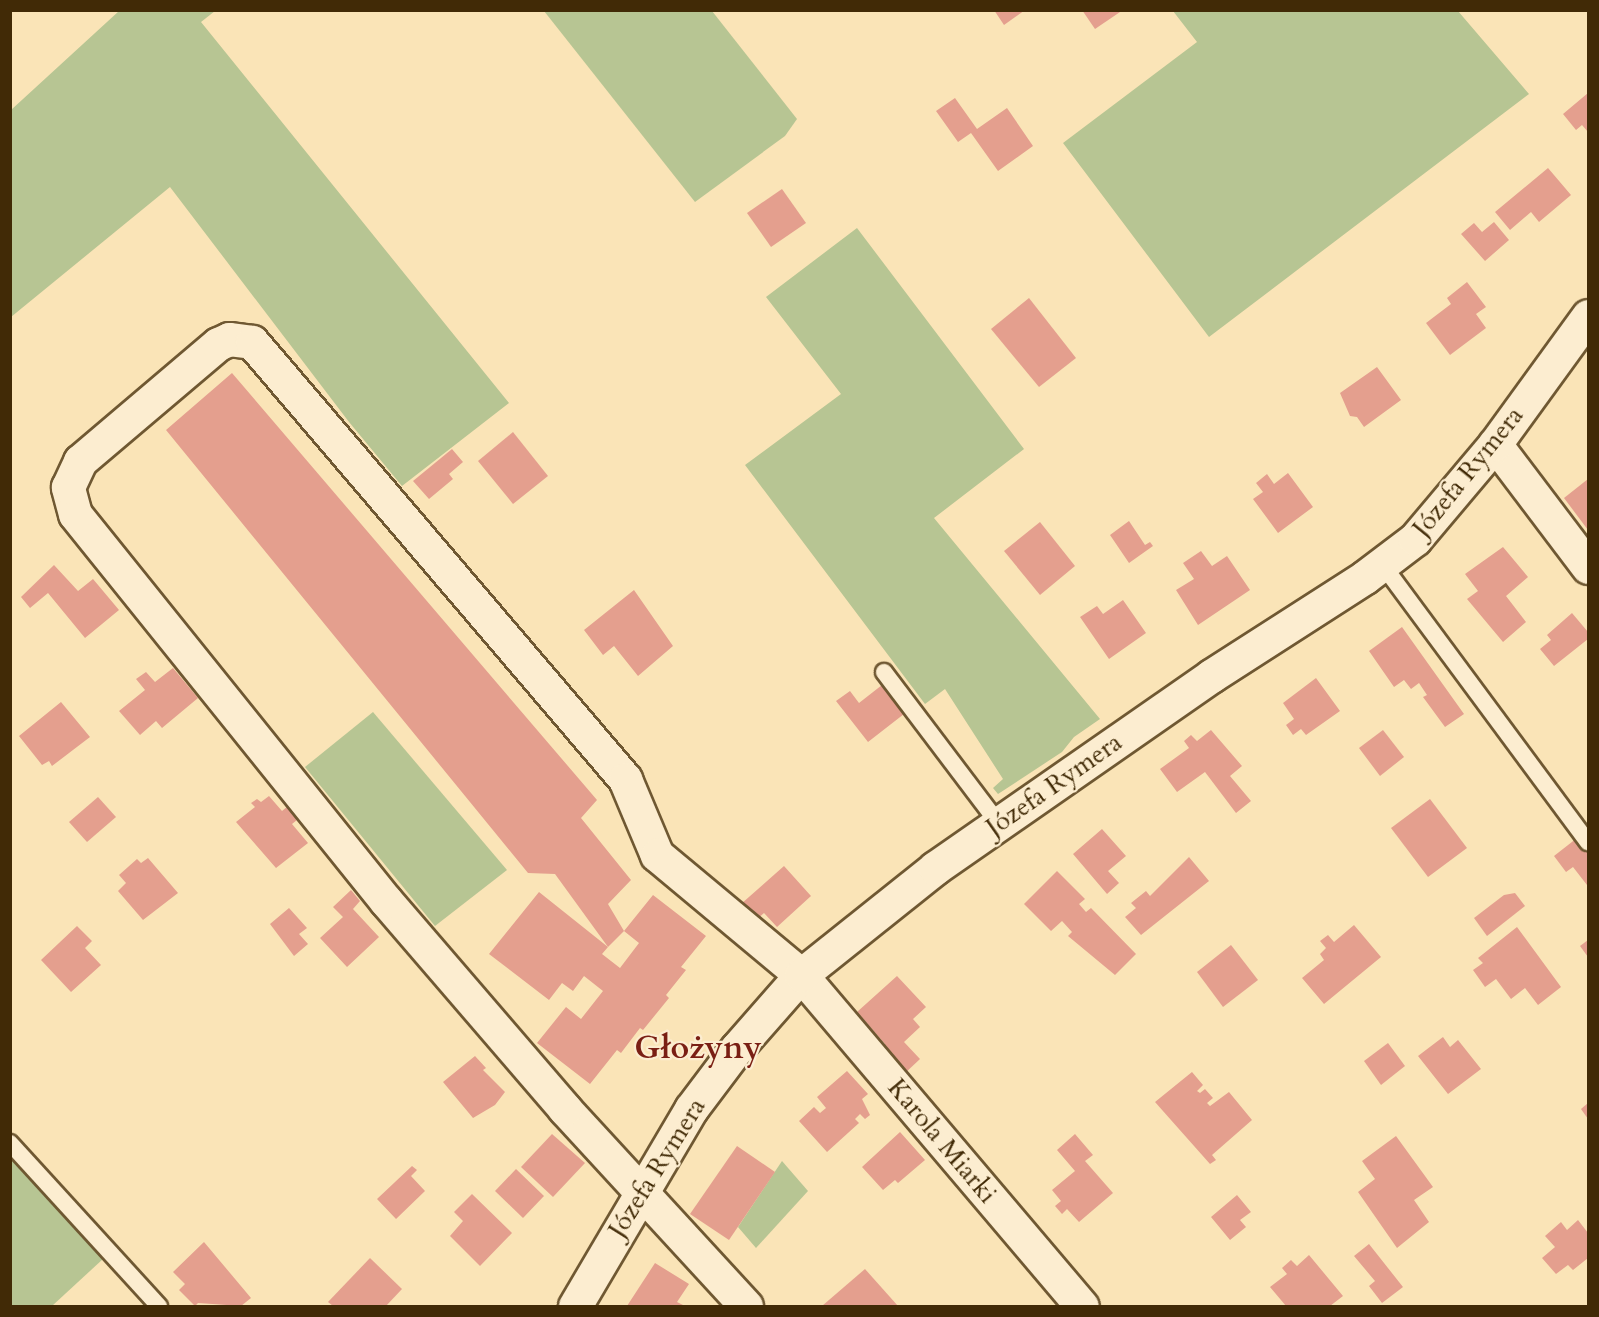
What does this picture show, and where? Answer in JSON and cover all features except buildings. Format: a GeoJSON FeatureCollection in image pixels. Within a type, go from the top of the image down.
{"type":"FeatureCollection","features":[{"type":"Feature","properties":{"kind":"street","name":"Józefa Rymera"},"geometry":{"type":"LineString","coordinates":[[574,1306],[640,1190],[715,1076],[801,975],[877,912],[998,823],[1382,564],[1415,539],[1495,444],[1588,316]]}},
{"type":"Feature","properties":{"kind":"street","name":"Karola Miarki"},"geometry":{"type":"LineString","coordinates":[[640,1190],[386,901],[75,514],[68,487],[80,461],[218,344],[229,339],[252,342],[624,779],[657,855],[801,975],[1082,1306]]}},
{"type":"Feature","properties":{"kind":"street"},"geometry":{"type":"LineString","coordinates":[[1495,444],[1588,567]]}},
{"type":"Feature","properties":{"kind":"street"},"geometry":{"type":"LineString","coordinates":[[640,1190],[746,1306]]}},
{"type":"Feature","properties":{"kind":"lane"},"geometry":{"type":"LineString","coordinates":[[1382,564],[1588,842]]}},
{"type":"Feature","properties":{"kind":"lane"},"geometry":{"type":"LineString","coordinates":[[884,672],[998,823]]}},
{"type":"Feature","properties":{"kind":"lane"},"geometry":{"type":"LineString","coordinates":[[10,1143],[159,1306]]}},
{"type":"Feature","properties":{"kind":"green space"},"geometry":{"type":"Polygon","coordinates":[[[119,11],[215,11],[201,22],[509,403],[402,486],[349,422],[170,187],[11,317],[11,110],[119,11]]]}},
{"type":"Feature","properties":{"kind":"green space"},"geometry":{"type":"Polygon","coordinates":[[[544,11],[712,11],[797,119],[785,136],[695,202],[544,11]]]}},
{"type":"Feature","properties":{"kind":"green space"},"geometry":{"type":"Polygon","coordinates":[[[1173,11],[1458,11],[1529,94],[1209,337],[1063,143],[1197,42],[1173,11]]]}},
{"type":"Feature","properties":{"kind":"green space"},"geometry":{"type":"Polygon","coordinates":[[[857,228],[1024,449],[934,518],[1100,719],[1074,737],[1062,752],[998,794],[993,788],[1003,779],[945,689],[925,704],[745,465],[841,394],[766,297],[857,228]]]}},
{"type":"Feature","properties":{"kind":"green space"},"geometry":{"type":"Polygon","coordinates":[[[373,712],[507,870],[435,926],[305,767],[373,712]]]}},
{"type":"Feature","properties":{"kind":"green space"},"geometry":{"type":"Polygon","coordinates":[[[10,1153],[103,1259],[52,1306],[11,1306],[10,1153]]]}},
{"type":"Feature","properties":{"kind":"green space"},"geometry":{"type":"Polygon","coordinates":[[[782,1161],[808,1191],[756,1248],[738,1227],[782,1161]]]}},
{"type":"Feature","properties":{"kind":"district","name":"Głożyny"},"geometry":{"type":"Point","coordinates":[698,1048]}}]}
